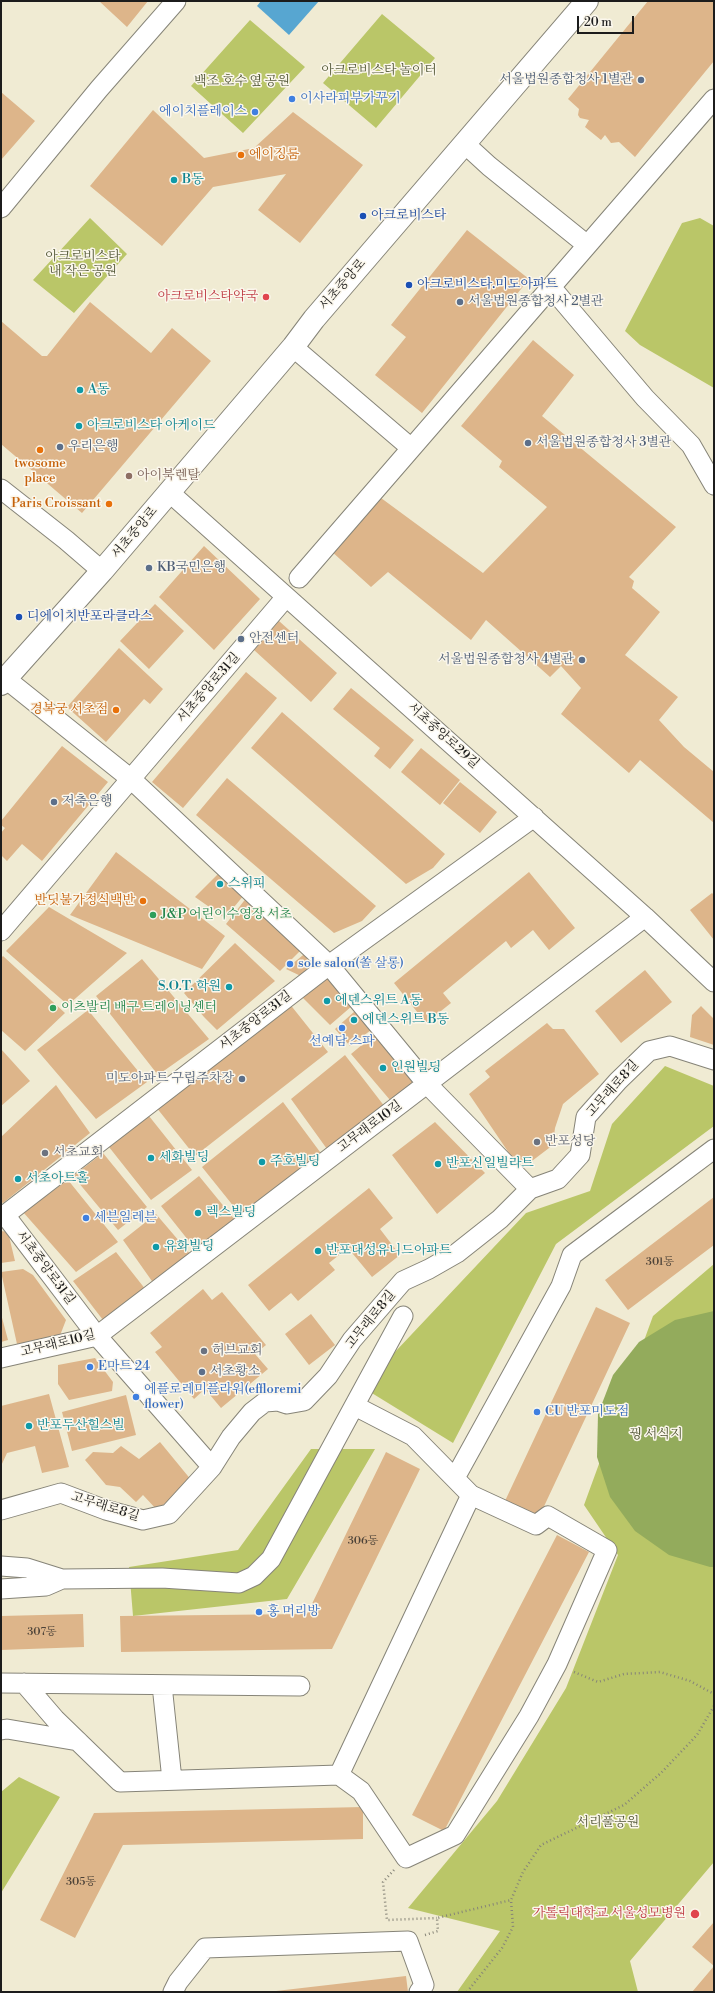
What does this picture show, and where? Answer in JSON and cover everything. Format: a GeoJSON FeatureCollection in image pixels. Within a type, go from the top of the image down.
{"type":"FeatureCollection","features":[{"type":"Feature","properties":{"kind":"main road","name":"서초중앙로"},"geometry":{"type":"LineString","coordinates":[[4,681],[102,572],[293,347],[314,319],[466,144],[587,1]]}},
{"type":"Feature","properties":{"kind":"street"},"geometry":{"type":"LineString","coordinates":[[1,208],[99,89],[176,1]]}},
{"type":"Feature","properties":{"kind":"street"},"geometry":{"type":"LineString","coordinates":[[299,578],[714,99]]}},
{"type":"Feature","properties":{"kind":"street"},"geometry":{"type":"LineString","coordinates":[[466,144],[489,166],[586,245]]}},
{"type":"Feature","properties":{"kind":"street"},"geometry":{"type":"LineString","coordinates":[[551,287],[645,398],[691,445],[714,486]]}},
{"type":"Feature","properties":{"kind":"street"},"geometry":{"type":"LineString","coordinates":[[293,347],[411,448]]}},
{"type":"Feature","properties":{"kind":"street","name":"서초중앙로"},"geometry":{"type":"LineString","coordinates":[[1,489],[66,540],[102,572]]}},
{"type":"Feature","properties":{"kind":"street","name":"서초중앙로29길"},"geometry":{"type":"LineString","coordinates":[[169,492],[534,817],[645,917],[714,982]]}},
{"type":"Feature","properties":{"kind":"street","name":"서초중앙로31길"},"geometry":{"type":"LineString","coordinates":[[1,931],[286,597]]}},
{"type":"Feature","properties":{"kind":"street"},"geometry":{"type":"LineString","coordinates":[[4,681],[131,779],[329,965],[427,1084],[530,1189]]}},
{"type":"Feature","properties":{"kind":"street","name":"서초중앙로31길"},"geometry":{"type":"LineString","coordinates":[[212,1467],[98,1336],[3,1215],[329,965],[534,817]]}},
{"type":"Feature","properties":{"kind":"street","name":"고무래로10길"},"geometry":{"type":"LineString","coordinates":[[1,1358],[98,1336],[645,917]]}},
{"type":"Feature","properties":{"kind":"street","name":"고무래로8길"},"geometry":{"type":"LineString","coordinates":[[1,1510],[61,1493],[106,1510],[143,1520],[169,1514],[212,1467],[231,1437],[252,1412],[265,1402],[278,1401],[287,1404],[304,1401],[328,1376],[352,1340],[403,1281],[429,1269],[457,1253],[500,1220],[530,1189],[558,1179],[580,1155],[586,1117],[618,1081],[649,1051],[670,1046],[714,1060]]}},
{"type":"Feature","properties":{"kind":"street"},"geometry":{"type":"LineString","coordinates":[[455,1478],[561,1286],[572,1255],[714,1149]]}},
{"type":"Feature","properties":{"kind":"street"},"geometry":{"type":"LineString","coordinates":[[1,1566],[27,1568],[62,1579],[162,1578],[239,1582],[254,1576],[271,1559],[403,1316]]}},
{"type":"Feature","properties":{"kind":"street"},"geometry":{"type":"LineString","coordinates":[[24,1683],[55,1719],[120,1782],[339,1776],[361,1791],[406,1858],[455,1835],[529,1716],[557,1664],[607,1550],[548,1516],[536,1525],[471,1495],[413,1436],[355,1406]]}},
{"type":"Feature","properties":{"kind":"street"},"geometry":{"type":"LineString","coordinates":[[339,1776],[471,1495]]}},
{"type":"Feature","properties":{"kind":"street"},"geometry":{"type":"LineString","coordinates":[[1,1589],[46,1586],[62,1579]]}},
{"type":"Feature","properties":{"kind":"street"},"geometry":{"type":"LineString","coordinates":[[1,1684],[300,1686]]}},
{"type":"Feature","properties":{"kind":"street"},"geometry":{"type":"LineString","coordinates":[[162,1685],[172,1780]]}},
{"type":"Feature","properties":{"kind":"street"},"geometry":{"type":"LineString","coordinates":[[1,1730],[7,1729],[78,1741]]}},
{"type":"Feature","properties":{"kind":"street"},"geometry":{"type":"LineString","coordinates":[[173,1992],[178,1982],[206,1948],[408,1941],[424,1985],[419,1992]]}},
{"type":"Feature","properties":{"kind":"path"},"geometry":{"type":"LineString","coordinates":[[557,1664],[598,1682],[624,1674],[660,1672],[690,1681],[714,1694]]}},
{"type":"Feature","properties":{"kind":"path"},"geometry":{"type":"LineString","coordinates":[[467,1992],[502,1948],[513,1927],[511,1900],[523,1872],[541,1846],[624,1805],[661,1774],[696,1734],[714,1706]]}},
{"type":"Feature","properties":{"kind":"path"},"geometry":{"type":"LineString","coordinates":[[406,1858],[384,1882],[387,1920],[437,1918],[511,1900]]}},
{"type":"Feature","properties":{"kind":"path"},"geometry":{"type":"LineString","coordinates":[[408,1941],[438,1931],[437,1918]]}},
{"type":"Feature","properties":{"kind":"green space","name":"아크로비스타 놀이터"},"geometry":{"type":"Polygon","coordinates":[[[382,14],[435,58],[376,128],[323,83],[382,14]]]}},
{"type":"Feature","properties":{"kind":"green space","name":"백조 호수 옆 공원"},"geometry":{"type":"Polygon","coordinates":[[[250,20],[305,67],[243,133],[191,86],[250,20]]]}},
{"type":"Feature","properties":{"kind":"green space","name":"아크로비스타 내 작은 공원"},"geometry":{"type":"Polygon","coordinates":[[[90,218],[127,254],[74,313],[33,280],[90,218]]]}},
{"type":"Feature","properties":{"kind":"green space"},"geometry":{"type":"Polygon","coordinates":[[[700,218],[714,226],[714,388],[640,345],[625,331],[682,223],[700,218]]]}},
{"type":"Feature","properties":{"kind":"green space"},"geometry":{"type":"Polygon","coordinates":[[[665,1066],[714,1086],[714,1126],[556,1244],[453,1443],[362,1387],[526,1213],[590,1191],[612,1124],[665,1066]]]}},
{"type":"Feature","properties":{"kind":"green space","name":"서리풀공원"},"geometry":{"type":"Polygon","coordinates":[[[714,1264],[714,1862],[630,1961],[638,1992],[457,1992],[500,1931],[408,1908],[497,1801],[566,1688],[618,1555],[584,1505],[653,1316],[714,1264]]]}},
{"type":"Feature","properties":{"kind":"green space","name":"꿩 서식지"},"geometry":{"type":"Polygon","coordinates":[[[714,1311],[714,1567],[710,1567],[669,1555],[635,1531],[610,1497],[597,1457],[598,1414],[613,1375],[639,1342],[675,1320],[714,1311]]]}},
{"type":"Feature","properties":{"kind":"green space"},"geometry":{"type":"Polygon","coordinates":[[[311,1449],[375,1449],[287,1599],[133,1616],[129,1567],[238,1550],[311,1449]]]}},
{"type":"Feature","properties":{"kind":"green space"},"geometry":{"type":"Polygon","coordinates":[[[19,1777],[60,1797],[1,1893],[1,1792],[19,1777]]]}},
{"type":"Feature","properties":{"kind":"water"},"geometry":{"type":"Polygon","coordinates":[[[261,1],[319,1],[289,35],[257,6],[261,1]]]}},
{"type":"Feature","properties":{"kind":"building"},"geometry":{"type":"Polygon","coordinates":[[[99,1],[148,1],[127,27],[99,1]]]}},
{"type":"Feature","properties":{"kind":"building","name":"서울법원종합청사 1별관"},"geometry":{"type":"Polygon","coordinates":[[[648,1],[714,1],[714,61],[635,157],[619,142],[611,143],[605,135],[601,140],[585,127],[589,120],[580,118],[578,115],[579,109],[568,99],[648,1]]]}},
{"type":"Feature","properties":{"kind":"building"},"geometry":{"type":"Polygon","coordinates":[[[1,92],[35,121],[1,160],[1,92]]]}},
{"type":"Feature","properties":{"kind":"building","name":"B동"},"geometry":{"type":"Polygon","coordinates":[[[153,110],[204,158],[254,148],[293,112],[363,165],[300,243],[258,210],[286,174],[213,187],[162,246],[90,186],[153,110]]]}},
{"type":"Feature","properties":{"kind":"building","name":"서울법원종합청사 2별관"},"geometry":{"type":"Polygon","coordinates":[[[467,230],[529,279],[422,413],[375,375],[406,337],[391,325],[467,230]]]}},
{"type":"Feature","properties":{"kind":"building","name":"아크로비스타 아케이드"},"geometry":{"type":"Polygon","coordinates":[[[90,302],[151,353],[172,328],[211,361],[82,513],[1,444],[1,321],[42,356],[47,356],[90,302]]]}},
{"type":"Feature","properties":{"kind":"building","name":"서울법원종합청사 4별관"},"geometry":{"type":"Polygon","coordinates":[[[533,340],[574,375],[542,416],[676,527],[629,577],[634,581],[632,588],[660,612],[625,655],[678,697],[659,720],[684,747],[714,772],[714,823],[640,760],[629,773],[561,714],[581,688],[561,666],[550,677],[486,620],[471,640],[388,572],[371,587],[330,550],[381,498],[483,573],[547,507],[499,467],[502,461],[461,426],[533,340]]]}},
{"type":"Feature","properties":{"kind":"building"},"geometry":{"type":"Polygon","coordinates":[[[204,546],[260,599],[214,650],[159,597],[204,546]]]}},
{"type":"Feature","properties":{"kind":"building"},"geometry":{"type":"Polygon","coordinates":[[[155,604],[184,631],[149,669],[120,641],[155,604]]]}},
{"type":"Feature","properties":{"kind":"building"},"geometry":{"type":"Polygon","coordinates":[[[279,621],[337,673],[311,702],[254,650],[279,621]]]}},
{"type":"Feature","properties":{"kind":"building"},"geometry":{"type":"Polygon","coordinates":[[[119,648],[163,689],[150,704],[144,699],[106,742],[67,707],[119,648]]]}},
{"type":"Feature","properties":{"kind":"building"},"geometry":{"type":"Polygon","coordinates":[[[246,672],[277,698],[183,808],[152,782],[246,672]]]}},
{"type":"Feature","properties":{"kind":"building"},"geometry":{"type":"Polygon","coordinates":[[[351,688],[414,740],[390,769],[374,756],[380,748],[333,709],[351,688]]]}},
{"type":"Feature","properties":{"kind":"building"},"geometry":{"type":"Polygon","coordinates":[[[282,712],[445,854],[433,868],[406,884],[251,748],[282,712]]]}},
{"type":"Feature","properties":{"kind":"building","name":"저축은행"},"geometry":{"type":"Polygon","coordinates":[[[62,746],[108,782],[42,861],[22,844],[7,861],[1,855],[1,833],[5,828],[1,825],[1,821],[62,746]]]}},
{"type":"Feature","properties":{"kind":"building"},"geometry":{"type":"Polygon","coordinates":[[[421,748],[460,780],[440,805],[401,772],[421,748]]]}},
{"type":"Feature","properties":{"kind":"building"},"geometry":{"type":"Polygon","coordinates":[[[227,778],[376,906],[362,921],[334,933],[196,815],[227,778]]]}},
{"type":"Feature","properties":{"kind":"building"},"geometry":{"type":"Polygon","coordinates":[[[460,782],[497,812],[480,833],[443,803],[460,782]]]}},
{"type":"Feature","properties":{"kind":"building"},"geometry":{"type":"Polygon","coordinates":[[[116,852],[225,936],[202,969],[70,915],[116,852]]]}},
{"type":"Feature","properties":{"kind":"building","name":"스위피"},"geometry":{"type":"Polygon","coordinates":[[[220,872],[244,895],[225,918],[195,897],[220,872]]]}},
{"type":"Feature","properties":{"kind":"building"},"geometry":{"type":"Polygon","coordinates":[[[529,872],[575,928],[549,950],[533,930],[511,948],[506,941],[443,993],[451,1003],[426,1023],[394,983],[529,872]]]}},
{"type":"Feature","properties":{"kind":"building"},"geometry":{"type":"Polygon","coordinates":[[[712,893],[714,895],[714,940],[690,910],[712,893]]]}},
{"type":"Feature","properties":{"kind":"building"},"geometry":{"type":"Polygon","coordinates":[[[247,897],[304,947],[280,971],[226,924],[247,897]]]}},
{"type":"Feature","properties":{"kind":"building"},"geometry":{"type":"Polygon","coordinates":[[[49,907],[127,953],[68,1005],[6,951],[49,907]]]}},
{"type":"Feature","properties":{"kind":"building","name":"S.O.T. 학원"},"geometry":{"type":"Polygon","coordinates":[[[235,943],[275,981],[217,1030],[184,993],[235,943]]]}},
{"type":"Feature","properties":{"kind":"building"},"geometry":{"type":"Polygon","coordinates":[[[308,951],[322,966],[305,978],[286,969],[308,951]]]}},
{"type":"Feature","properties":{"kind":"building"},"geometry":{"type":"Polygon","coordinates":[[[3,956],[65,1013],[25,1051],[1,1030],[1,958],[3,956]]]}},
{"type":"Feature","properties":{"kind":"building"},"geometry":{"type":"Polygon","coordinates":[[[142,959],[209,1039],[158,1075],[96,996],[142,959]]]}},
{"type":"Feature","properties":{"kind":"building"},"geometry":{"type":"Polygon","coordinates":[[[645,970],[672,1002],[621,1043],[595,1011],[645,970]]]}},
{"type":"Feature","properties":{"kind":"building","name":"에덴스위트 A동"},"geometry":{"type":"Polygon","coordinates":[[[327,975],[352,1006],[330,1025],[300,995],[327,975]]]}},
{"type":"Feature","properties":{"kind":"building","name":"미도아파트 구립주차장"},"geometry":{"type":"Polygon","coordinates":[[[289,1003],[328,1052],[195,1156],[156,1107],[289,1003]]]}},
{"type":"Feature","properties":{"kind":"building"},"geometry":{"type":"Polygon","coordinates":[[[701,1006],[714,1019],[714,1045],[690,1037],[692,1015],[701,1006]]]}},
{"type":"Feature","properties":{"kind":"building"},"geometry":{"type":"Polygon","coordinates":[[[88,1010],[147,1082],[96,1119],[37,1050],[88,1010]]]}},
{"type":"Feature","properties":{"kind":"building","name":"에덴스위트 B동"},"geometry":{"type":"Polygon","coordinates":[[[355,1011],[371,1030],[350,1046],[335,1029],[355,1011]]]}},
{"type":"Feature","properties":{"kind":"building"},"geometry":{"type":"Polygon","coordinates":[[[547,1023],[553,1029],[564,1029],[599,1074],[563,1104],[555,1128],[553,1145],[528,1164],[513,1159],[469,1094],[490,1077],[485,1071],[547,1023]]]}},
{"type":"Feature","properties":{"kind":"building","name":"인원빌딩"},"geometry":{"type":"Polygon","coordinates":[[[375,1034],[415,1082],[390,1100],[351,1054],[375,1034]]]}},
{"type":"Feature","properties":{"kind":"building"},"geometry":{"type":"Polygon","coordinates":[[[1,1049],[30,1081],[1,1106],[1,1049]]]}},
{"type":"Feature","properties":{"kind":"building"},"geometry":{"type":"Polygon","coordinates":[[[345,1055],[385,1107],[327,1149],[291,1099],[345,1055]]]}},
{"type":"Feature","properties":{"kind":"building"},"geometry":{"type":"Polygon","coordinates":[[[56,1085],[90,1133],[3,1203],[1,1202],[1,1137],[56,1085]]]}},
{"type":"Feature","properties":{"kind":"building","name":"주호빌딩"},"geometry":{"type":"Polygon","coordinates":[[[283,1102],[323,1156],[243,1218],[202,1167],[283,1102]]]}},
{"type":"Feature","properties":{"kind":"building","name":"세화빌딩"},"geometry":{"type":"Polygon","coordinates":[[[149,1116],[192,1170],[151,1200],[109,1147],[149,1116]]]}},
{"type":"Feature","properties":{"kind":"building","name":"반포신일빌라트"},"geometry":{"type":"Polygon","coordinates":[[[435,1122],[485,1173],[437,1214],[392,1155],[435,1122]]]}},
{"type":"Feature","properties":{"kind":"building"},"geometry":{"type":"Polygon","coordinates":[[[103,1153],[147,1207],[118,1230],[73,1176],[103,1153]]]}},
{"type":"Feature","properties":{"kind":"building","name":"렉스빌딩"},"geometry":{"type":"Polygon","coordinates":[[[199,1176],[235,1220],[196,1250],[161,1206],[199,1176]]]}},
{"type":"Feature","properties":{"kind":"building"},"geometry":{"type":"Polygon","coordinates":[[[68,1180],[118,1242],[76,1272],[23,1212],[68,1180]]]}},
{"type":"Feature","properties":{"kind":"building","name":"반포대성유니드아파트"},"geometry":{"type":"Polygon","coordinates":[[[369,1188],[393,1218],[380,1229],[400,1255],[372,1277],[348,1248],[329,1263],[335,1270],[298,1301],[291,1293],[269,1311],[248,1285],[369,1188]]]}},
{"type":"Feature","properties":{"kind":"building"},"geometry":{"type":"Polygon","coordinates":[[[714,1197],[714,1245],[628,1310],[605,1280],[714,1197]]]}},
{"type":"Feature","properties":{"kind":"building","name":"유화빌딩"},"geometry":{"type":"Polygon","coordinates":[[[156,1214],[191,1255],[154,1284],[123,1240],[156,1214]]]}},
{"type":"Feature","properties":{"kind":"building"},"geometry":{"type":"Polygon","coordinates":[[[1,1231],[8,1232],[15,1261],[1,1263],[1,1231]]]}},
{"type":"Feature","properties":{"kind":"building"},"geometry":{"type":"Polygon","coordinates":[[[116,1252],[146,1290],[103,1320],[73,1281],[116,1252]]]}},
{"type":"Feature","properties":{"kind":"building"},"geometry":{"type":"Polygon","coordinates":[[[23,1269],[33,1275],[66,1320],[59,1338],[17,1344],[1,1272],[23,1269]]]}},
{"type":"Feature","properties":{"kind":"building"},"geometry":{"type":"Polygon","coordinates":[[[203,1289],[212,1300],[222,1292],[266,1345],[255,1354],[268,1369],[221,1408],[205,1389],[194,1399],[155,1352],[162,1347],[150,1333],[203,1289]]]}},
{"type":"Feature","properties":{"kind":"building"},"geometry":{"type":"Polygon","coordinates":[[[596,1307],[630,1323],[539,1517],[505,1501],[596,1307]]]}},
{"type":"Feature","properties":{"kind":"building"},"geometry":{"type":"Polygon","coordinates":[[[1,1314],[8,1340],[1,1342],[1,1314]]]}},
{"type":"Feature","properties":{"kind":"building"},"geometry":{"type":"Polygon","coordinates":[[[311,1314],[335,1345],[309,1365],[285,1334],[311,1314]]]}},
{"type":"Feature","properties":{"kind":"building"},"geometry":{"type":"Polygon","coordinates":[[[95,1358],[113,1382],[112,1391],[69,1400],[58,1384],[58,1365],[95,1358]]]}},
{"type":"Feature","properties":{"kind":"building","name":"반포두산힐스빌"},"geometry":{"type":"Polygon","coordinates":[[[49,1394],[69,1467],[42,1473],[35,1446],[7,1453],[1,1466],[1,1406],[49,1394]]]}},
{"type":"Feature","properties":{"kind":"building"},"geometry":{"type":"Polygon","coordinates":[[[126,1395],[136,1435],[72,1451],[62,1412],[126,1395]]]}},
{"type":"Feature","properties":{"kind":"building"},"geometry":{"type":"Polygon","coordinates":[[[160,1442],[192,1481],[157,1510],[143,1495],[136,1502],[120,1487],[106,1485],[85,1460],[93,1452],[113,1453],[121,1446],[139,1459],[160,1442]]]}},
{"type":"Feature","properties":{"kind":"building"},"geometry":{"type":"Polygon","coordinates":[[[386,1452],[420,1469],[332,1649],[121,1652],[120,1616],[307,1614],[386,1452]]]}},
{"type":"Feature","properties":{"kind":"building"},"geometry":{"type":"Polygon","coordinates":[[[557,1535],[589,1552],[444,1831],[412,1815],[557,1535]]]}},
{"type":"Feature","properties":{"kind":"building"},"geometry":{"type":"Polygon","coordinates":[[[83,1614],[84,1647],[1,1650],[1,1616],[83,1614]]]}},
{"type":"Feature","properties":{"kind":"building"},"geometry":{"type":"Polygon","coordinates":[[[363,1807],[363,1839],[123,1845],[75,1938],[40,1920],[94,1813],[363,1807]]]}},
{"type":"Feature","properties":{"kind":"building"},"geometry":{"type":"Polygon","coordinates":[[[714,1922],[714,1966],[692,1947],[714,1922]]]}},
{"type":"Feature","properties":{"kind":"building"},"geometry":{"type":"Polygon","coordinates":[[[714,1966],[714,1992],[692,1992],[714,1966]]]}},
{"type":"Feature","properties":{"kind":"building"},"geometry":{"type":"Polygon","coordinates":[[[406,1976],[408,1992],[276,1992],[276,1991],[406,1976]]]}},
{"type":"Feature","properties":{"kind":"place","name":"서울법원종합청사 1별관"},"geometry":{"type":"Point","coordinates":[641,80]}},
{"type":"Feature","properties":{"kind":"place","name":"이사라피부가꾸기"},"geometry":{"type":"Point","coordinates":[292,99]}},
{"type":"Feature","properties":{"kind":"place","name":"에이치플레이스"},"geometry":{"type":"Point","coordinates":[255,112]}},
{"type":"Feature","properties":{"kind":"place","name":"에이징룸"},"geometry":{"type":"Point","coordinates":[241,155]}},
{"type":"Feature","properties":{"kind":"place","name":"B동"},"geometry":{"type":"Point","coordinates":[174,180]}},
{"type":"Feature","properties":{"kind":"place","name":"아크로비스타"},"geometry":{"type":"Point","coordinates":[363,216]}},
{"type":"Feature","properties":{"kind":"place","name":"아크로비스타.미도아파트"},"geometry":{"type":"Point","coordinates":[409,285]}},
{"type":"Feature","properties":{"kind":"place","name":"아크로비스타약국"},"geometry":{"type":"Point","coordinates":[266,297]}},
{"type":"Feature","properties":{"kind":"place","name":"서울법원종합청사 2별관"},"geometry":{"type":"Point","coordinates":[460,302]}},
{"type":"Feature","properties":{"kind":"place","name":"A동"},"geometry":{"type":"Point","coordinates":[80,390]}},
{"type":"Feature","properties":{"kind":"place","name":"아크로비스타 아케이드"},"geometry":{"type":"Point","coordinates":[79,426]}},
{"type":"Feature","properties":{"kind":"place","name":"서울법원종합청사 3별관"},"geometry":{"type":"Point","coordinates":[528,443]}},
{"type":"Feature","properties":{"kind":"place","name":"우리은행"},"geometry":{"type":"Point","coordinates":[60,447]}},
{"type":"Feature","properties":{"kind":"place","name":"twosome place"},"geometry":{"type":"Point","coordinates":[40,450]}},
{"type":"Feature","properties":{"kind":"place","name":"아이북렌탈"},"geometry":{"type":"Point","coordinates":[129,476]}},
{"type":"Feature","properties":{"kind":"place","name":"Paris Croissant"},"geometry":{"type":"Point","coordinates":[109,504]}},
{"type":"Feature","properties":{"kind":"place","name":"KB국민은행"},"geometry":{"type":"Point","coordinates":[149,568]}},
{"type":"Feature","properties":{"kind":"place","name":"디에이치반포라클라스"},"geometry":{"type":"Point","coordinates":[19,617]}},
{"type":"Feature","properties":{"kind":"place","name":"안전센터"},"geometry":{"type":"Point","coordinates":[241,639]}},
{"type":"Feature","properties":{"kind":"place","name":"서울법원종합청사 4별관"},"geometry":{"type":"Point","coordinates":[582,660]}},
{"type":"Feature","properties":{"kind":"place","name":"경복궁 서초점"},"geometry":{"type":"Point","coordinates":[116,710]}},
{"type":"Feature","properties":{"kind":"place","name":"저축은행"},"geometry":{"type":"Point","coordinates":[54,802]}},
{"type":"Feature","properties":{"kind":"place","name":"스위피"},"geometry":{"type":"Point","coordinates":[220,884]}},
{"type":"Feature","properties":{"kind":"place","name":"반딧불가정식백반"},"geometry":{"type":"Point","coordinates":[143,901]}},
{"type":"Feature","properties":{"kind":"place","name":"J&P 어린이수영장 서초"},"geometry":{"type":"Point","coordinates":[153,915]}},
{"type":"Feature","properties":{"kind":"place","name":"sole salon(쏠 살롱)"},"geometry":{"type":"Point","coordinates":[290,964]}},
{"type":"Feature","properties":{"kind":"place","name":"S.O.T. 학원"},"geometry":{"type":"Point","coordinates":[229,987]}},
{"type":"Feature","properties":{"kind":"place","name":"에덴스위트 A동"},"geometry":{"type":"Point","coordinates":[327,1001]}},
{"type":"Feature","properties":{"kind":"place","name":"이츠발리 배구 트레이닝센터"},"geometry":{"type":"Point","coordinates":[53,1008]}},
{"type":"Feature","properties":{"kind":"place","name":"에덴스위트 B동"},"geometry":{"type":"Point","coordinates":[354,1020]}},
{"type":"Feature","properties":{"kind":"place","name":"선예담 스파"},"geometry":{"type":"Point","coordinates":[342,1028]}},
{"type":"Feature","properties":{"kind":"place","name":"인원빌딩"},"geometry":{"type":"Point","coordinates":[383,1068]}},
{"type":"Feature","properties":{"kind":"place","name":"미도아파트 구립주차장"},"geometry":{"type":"Point","coordinates":[242,1079]}},
{"type":"Feature","properties":{"kind":"place","name":"반포성당"},"geometry":{"type":"Point","coordinates":[537,1142]}},
{"type":"Feature","properties":{"kind":"place","name":"서초교회"},"geometry":{"type":"Point","coordinates":[45,1153]}},
{"type":"Feature","properties":{"kind":"place","name":"세화빌딩"},"geometry":{"type":"Point","coordinates":[151,1158]}},
{"type":"Feature","properties":{"kind":"place","name":"주호빌딩"},"geometry":{"type":"Point","coordinates":[262,1162]}},
{"type":"Feature","properties":{"kind":"place","name":"반포신일빌라트"},"geometry":{"type":"Point","coordinates":[438,1164]}},
{"type":"Feature","properties":{"kind":"place","name":"서초아트홀"},"geometry":{"type":"Point","coordinates":[18,1179]}},
{"type":"Feature","properties":{"kind":"place","name":"렉스빌딩"},"geometry":{"type":"Point","coordinates":[198,1213]}},
{"type":"Feature","properties":{"kind":"place","name":"세븐일레븐"},"geometry":{"type":"Point","coordinates":[86,1218]}},
{"type":"Feature","properties":{"kind":"place","name":"유화빌딩"},"geometry":{"type":"Point","coordinates":[156,1247]}},
{"type":"Feature","properties":{"kind":"place","name":"반포대성유니드아파트"},"geometry":{"type":"Point","coordinates":[318,1251]}},
{"type":"Feature","properties":{"kind":"place","name":"허브교회"},"geometry":{"type":"Point","coordinates":[204,1351]}},
{"type":"Feature","properties":{"kind":"place","name":"E마트 24"},"geometry":{"type":"Point","coordinates":[90,1367]}},
{"type":"Feature","properties":{"kind":"place","name":"서초황소"},"geometry":{"type":"Point","coordinates":[202,1372]}},
{"type":"Feature","properties":{"kind":"place","name":"에플로레미플라워(effloremi flower)"},"geometry":{"type":"Point","coordinates":[136,1397]}},
{"type":"Feature","properties":{"kind":"place","name":"CU 반포미도점"},"geometry":{"type":"Point","coordinates":[537,1412]}},
{"type":"Feature","properties":{"kind":"place","name":"반포두산힐스빌"},"geometry":{"type":"Point","coordinates":[29,1426]}},
{"type":"Feature","properties":{"kind":"place","name":"홍 머리방"},"geometry":{"type":"Point","coordinates":[259,1612]}},
{"type":"Feature","properties":{"kind":"place","name":"가톨릭대학교 서울성모병원"},"geometry":{"type":"Point","coordinates":[695,1914]}}]}
